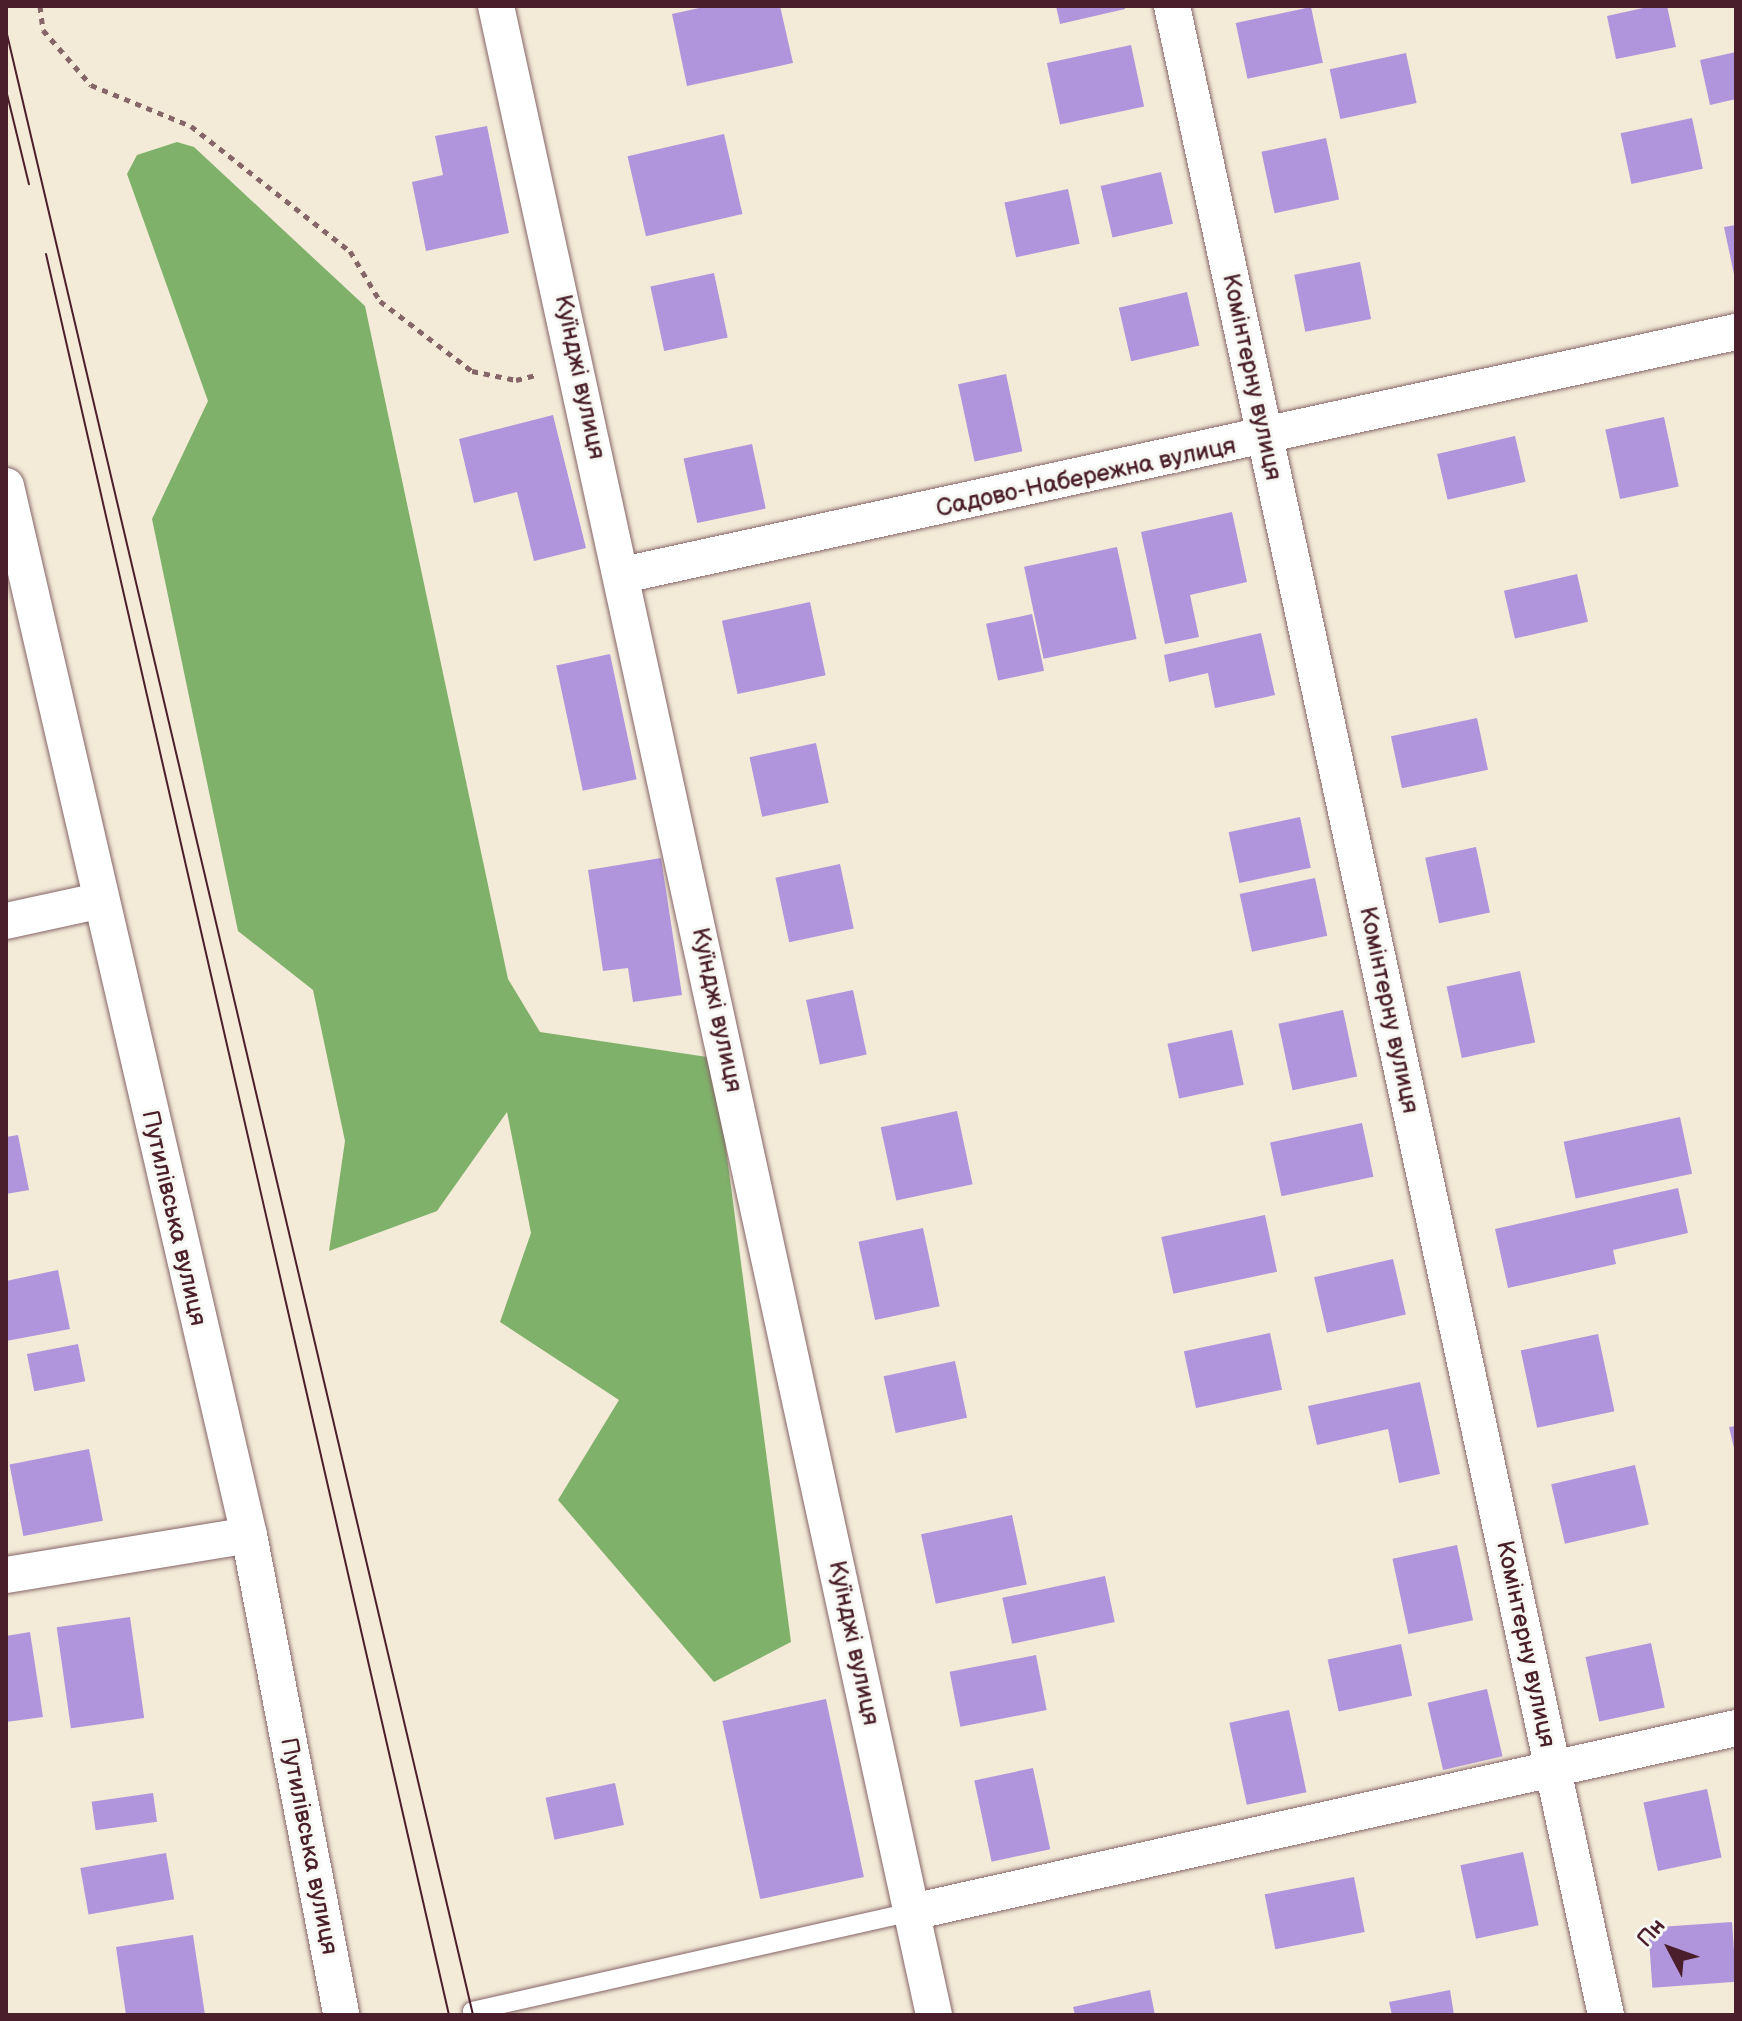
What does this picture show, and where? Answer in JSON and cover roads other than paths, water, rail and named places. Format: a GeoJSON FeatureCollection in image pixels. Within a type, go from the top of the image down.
{"type":"FeatureCollection","features":[{"type":"Feature","properties":{"kind":"street","name":"Куїнджі вулиця"},"geometry":{"type":"LineString","coordinates":[[496,6],[578,366],[934,2015]]}},
{"type":"Feature","properties":{"kind":"street","name":"Комінтерну вулиця"},"geometry":{"type":"LineString","coordinates":[[1172,6],[1606,2015]]}},
{"type":"Feature","properties":{"kind":"street","name":"Садово-Набережна вулиця"},"geometry":{"type":"LineString","coordinates":[[623,575],[1266,439],[1736,332]]}},
{"type":"Feature","properties":{"kind":"street","name":"Путилівська вулиця"},"geometry":{"type":"LineString","coordinates":[[6,486],[98,901],[249,1535],[341,2015]]}},
{"type":"Feature","properties":{"kind":"street"},"geometry":{"type":"LineString","coordinates":[[6,921],[98,901]]}},
{"type":"Feature","properties":{"kind":"street"},"geometry":{"type":"LineString","coordinates":[[6,1575],[249,1535]]}},
{"type":"Feature","properties":{"kind":"street"},"geometry":{"type":"LineString","coordinates":[[912,1912],[1736,1728]]}},
{"type":"Feature","properties":{"kind":"lane"},"geometry":{"type":"LineString","coordinates":[[472,2011],[912,1912]]}},
{"type":"Feature","properties":{"kind":"tram line"},"geometry":{"type":"LineString","coordinates":[[6,30],[473,2015]]}},
{"type":"Feature","properties":{"kind":"tram line"},"geometry":{"type":"LineString","coordinates":[[6,90],[29,184]]}},
{"type":"Feature","properties":{"kind":"tram line"},"geometry":{"type":"LineString","coordinates":[[46,254],[449,2015]]}}]}
